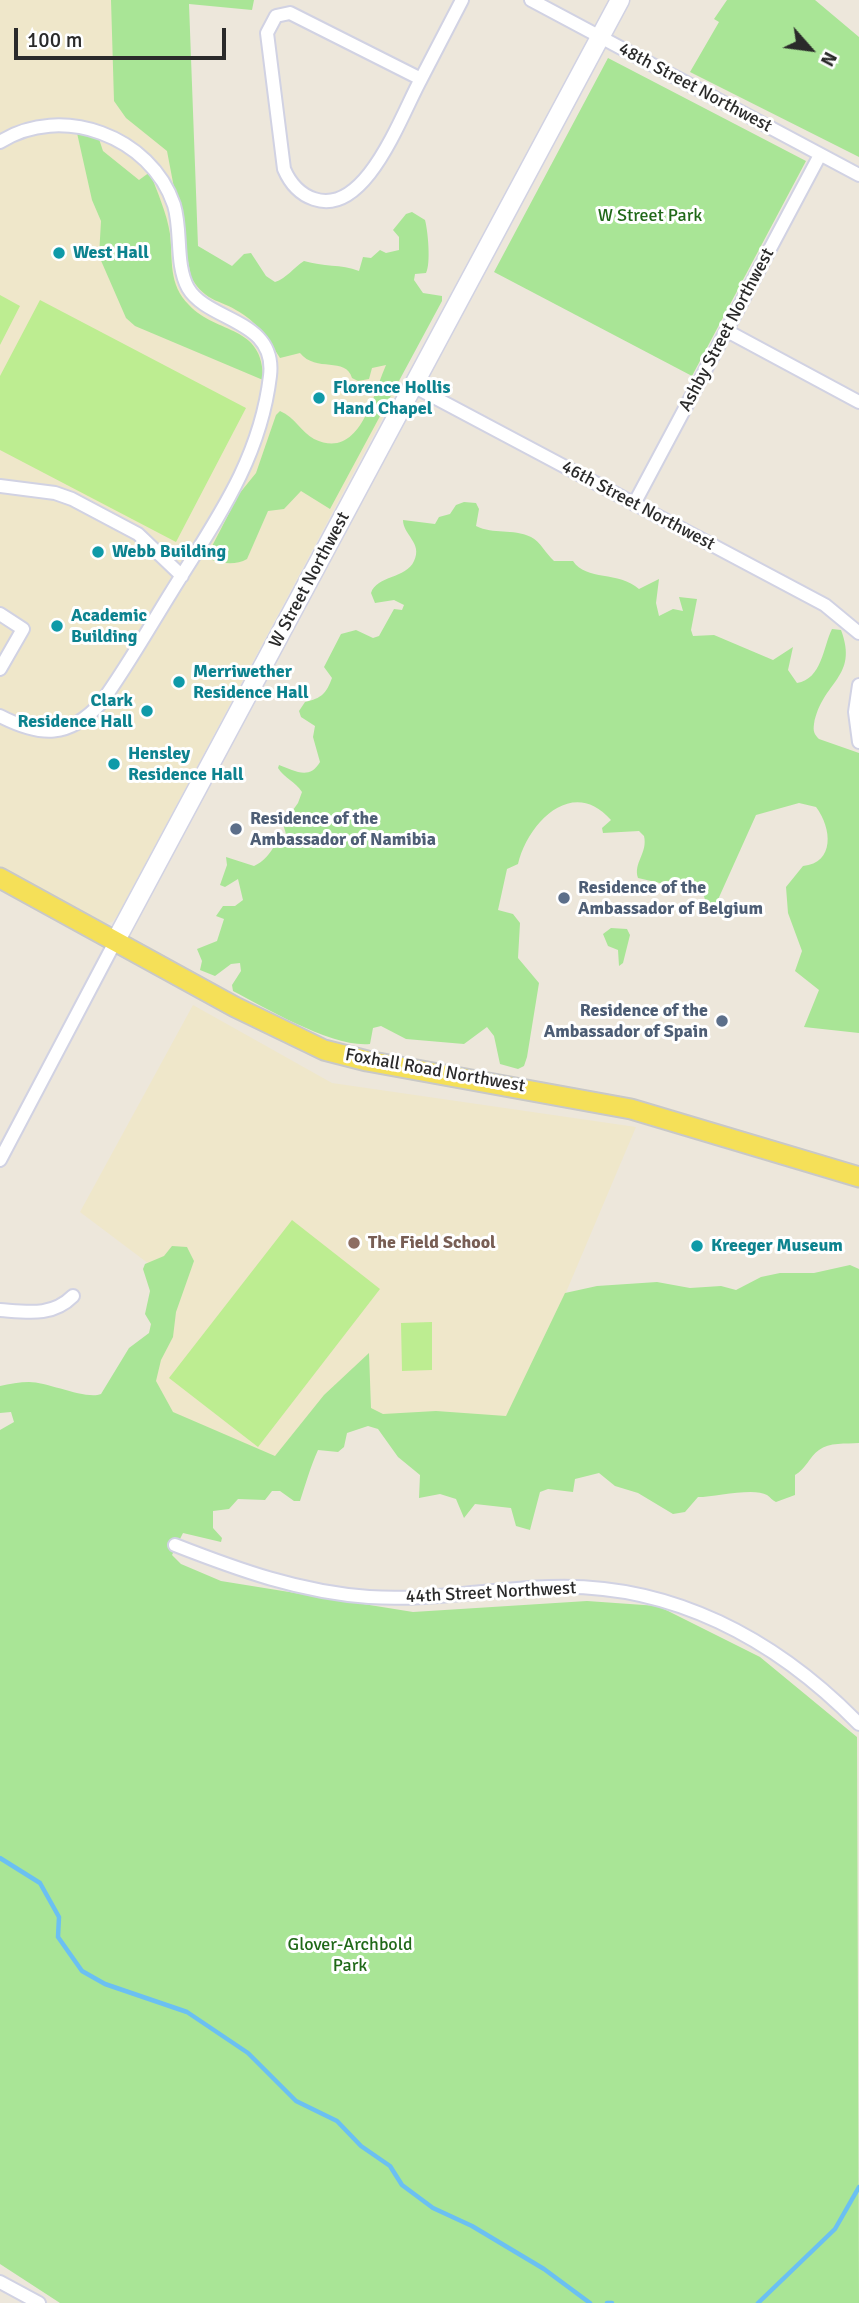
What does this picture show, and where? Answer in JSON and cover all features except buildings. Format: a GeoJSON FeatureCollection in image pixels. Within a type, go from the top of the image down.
{"type":"FeatureCollection","features":[{"type":"Feature","properties":{"kind":"main road","name":"Foxhall Road Northwest"},"geometry":{"type":"LineString","coordinates":[[0,878],[235,1007],[324,1050],[367,1061],[631,1109],[859,1177]]}},
{"type":"Feature","properties":{"kind":"street"},"geometry":{"type":"LineString","coordinates":[[421,79],[299,15],[290,13],[276,16],[268,28],[268,37],[283,163],[294,187],[312,199],[327,201],[340,200],[357,191],[370,174],[421,79],[462,0]]}},
{"type":"Feature","properties":{"kind":"street","name":"48th Street Northwest"},"geometry":{"type":"LineString","coordinates":[[531,0],[859,175]]}},
{"type":"Feature","properties":{"kind":"street","name":"W Street Northwest"},"geometry":{"type":"LineString","coordinates":[[0,1160],[620,0]]}},
{"type":"Feature","properties":{"kind":"street"},"geometry":{"type":"LineString","coordinates":[[0,142],[28,128],[71,124],[102,133],[150,165],[160,176],[176,214],[187,287],[200,301],[245,326],[260,341],[269,357],[270,374],[251,457],[236,487],[118,679],[89,716],[67,729],[57,731],[28,727],[0,716]]}},
{"type":"Feature","properties":{"kind":"street","name":"Ashby Street Northwest"},"geometry":{"type":"LineString","coordinates":[[634,504],[820,155]]}},
{"type":"Feature","properties":{"kind":"street"},"geometry":{"type":"LineString","coordinates":[[727,331],[859,402]]}},
{"type":"Feature","properties":{"kind":"street","name":"46th Street Northwest"},"geometry":{"type":"LineString","coordinates":[[413,386],[829,607],[859,633]]}},
{"type":"Feature","properties":{"kind":"street"},"geometry":{"type":"LineString","coordinates":[[0,486],[55,493],[72,499],[138,534],[181,576]]}},
{"type":"Feature","properties":{"kind":"street"},"geometry":{"type":"LineString","coordinates":[[0,614],[23,628],[0,669]]}},
{"type":"Feature","properties":{"kind":"street"},"geometry":{"type":"LineString","coordinates":[[859,685],[855,712],[859,742]]}},
{"type":"Feature","properties":{"kind":"street"},"geometry":{"type":"LineString","coordinates":[[0,1310],[44,1312],[58,1307],[73,1296]]}},
{"type":"Feature","properties":{"kind":"street","name":"44th Street Northwest"},"geometry":{"type":"LineString","coordinates":[[175,1545],[252,1575],[318,1591],[363,1597],[444,1597],[556,1587],[601,1589],[656,1597],[713,1618],[767,1647],[809,1676],[859,1724]]}},
{"type":"Feature","properties":{"kind":"street"},"geometry":{"type":"LineString","coordinates":[[0,2282],[22,2299],[39,2303]]}},
{"type":"Feature","properties":{"kind":"shaded area"},"geometry":{"type":"Polygon","coordinates":[[[0,0],[155,0],[186,260],[402,374],[397,391],[118,915],[112,922],[102,924],[0,867],[0,0]]]}},
{"type":"Feature","properties":{"kind":"shaded area","name":"The Field School"},"geometry":{"type":"Polygon","coordinates":[[[193,1005],[332,1083],[636,1127],[509,1427],[351,1413],[182,1525],[0,1439],[109,1402],[155,1338],[161,1273],[80,1212],[193,1005]]]}},
{"type":"Feature","properties":{"kind":"green space"},"geometry":{"type":"Polygon","coordinates":[[[111,0],[254,0],[252,10],[189,4],[198,246],[232,266],[244,254],[251,253],[266,276],[275,282],[304,261],[359,271],[363,257],[371,258],[380,250],[386,253],[399,250],[399,237],[393,230],[406,214],[412,212],[425,220],[428,269],[426,273],[415,274],[414,280],[423,293],[442,296],[442,301],[330,509],[301,491],[284,509],[268,511],[247,559],[239,562],[212,560],[209,552],[239,494],[256,473],[276,415],[280,411],[285,414],[314,439],[330,443],[343,441],[353,434],[362,422],[386,365],[372,368],[369,379],[358,381],[344,368],[314,362],[300,353],[280,358],[250,319],[209,297],[197,286],[191,277],[167,151],[126,118],[114,101],[111,0]]]}},
{"type":"Feature","properties":{"kind":"green space"},"geometry":{"type":"Polygon","coordinates":[[[727,0],[815,0],[859,37],[859,157],[690,72],[719,22],[714,19],[727,0]]]}},
{"type":"Feature","properties":{"kind":"green space","name":"W Street Park"},"geometry":{"type":"Polygon","coordinates":[[[608,58],[806,161],[692,376],[494,272],[608,58]]]}},
{"type":"Feature","properties":{"kind":"green space"},"geometry":{"type":"Polygon","coordinates":[[[77,133],[99,139],[103,151],[139,180],[150,172],[169,226],[173,271],[182,297],[200,315],[237,333],[256,349],[263,380],[135,326],[126,318],[99,256],[101,221],[92,200],[77,133]]]}},
{"type":"Feature","properties":{"kind":"green space"},"geometry":{"type":"Polygon","coordinates":[[[0,295],[20,306],[0,345],[0,295]]]}},
{"type":"Feature","properties":{"kind":"green space"},"geometry":{"type":"Polygon","coordinates":[[[40,300],[246,408],[176,542],[0,450],[0,376],[40,300]]]}},
{"type":"Feature","properties":{"kind":"green space"},"geometry":{"type":"Polygon","coordinates":[[[464,502],[476,503],[479,509],[476,526],[531,537],[554,561],[573,561],[586,571],[631,583],[639,589],[659,579],[656,603],[659,616],[673,609],[683,611],[679,597],[697,599],[691,630],[693,636],[714,635],[773,660],[793,647],[788,670],[797,683],[805,680],[817,669],[832,629],[841,630],[846,659],[818,710],[814,729],[819,739],[859,753],[859,1033],[804,1027],[819,990],[795,971],[802,951],[788,913],[786,887],[803,866],[821,858],[828,843],[825,825],[816,807],[799,803],[756,815],[716,904],[706,903],[703,893],[638,878],[637,868],[644,848],[644,836],[639,831],[603,833],[602,828],[611,820],[597,808],[582,802],[568,804],[554,810],[542,820],[531,833],[518,864],[507,869],[498,910],[513,914],[520,923],[518,958],[539,983],[527,1057],[524,1066],[518,1069],[500,1064],[494,1036],[487,1027],[464,1044],[406,1039],[381,1026],[373,1028],[370,1044],[355,1044],[300,1025],[233,991],[232,985],[241,971],[240,963],[231,964],[215,976],[200,970],[202,961],[197,949],[217,941],[224,919],[216,916],[223,906],[235,906],[243,900],[238,879],[225,887],[220,885],[227,865],[226,857],[254,866],[260,862],[286,834],[283,824],[298,803],[302,792],[281,772],[279,765],[306,773],[316,768],[320,762],[313,737],[315,726],[301,717],[299,711],[305,702],[316,699],[328,688],[332,678],[324,667],[341,634],[356,630],[373,638],[379,636],[394,609],[402,610],[404,605],[394,600],[375,603],[371,593],[379,583],[405,571],[414,561],[416,549],[403,520],[435,524],[439,517],[450,514],[456,505],[464,502]]]}},
{"type":"Feature","properties":{"kind":"green space"},"geometry":{"type":"Polygon","coordinates":[[[611,928],[627,929],[630,935],[623,963],[619,966],[618,950],[608,946],[603,934],[611,928]]]}},
{"type":"Feature","properties":{"kind":"green space"},"geometry":{"type":"Polygon","coordinates":[[[292,1220],[380,1289],[258,1447],[169,1378],[292,1220]]]}},
{"type":"Feature","properties":{"kind":"green space","name":"Glover-Archbold Park"},"geometry":{"type":"Polygon","coordinates":[[[172,1246],[187,1247],[194,1261],[176,1312],[173,1337],[161,1360],[156,1381],[173,1412],[275,1456],[324,1395],[369,1353],[371,1408],[383,1414],[436,1411],[506,1416],[565,1293],[597,1286],[657,1282],[690,1288],[721,1286],[736,1290],[761,1277],[780,1273],[814,1273],[850,1265],[859,1269],[859,1443],[833,1445],[819,1450],[795,1475],[795,1495],[776,1502],[767,1495],[753,1492],[698,1497],[685,1512],[673,1514],[638,1493],[615,1486],[599,1473],[575,1479],[573,1492],[548,1489],[540,1492],[530,1530],[516,1526],[511,1508],[475,1504],[464,1518],[456,1499],[440,1494],[419,1498],[420,1475],[398,1457],[378,1429],[368,1426],[347,1433],[344,1447],[338,1452],[318,1450],[300,1501],[294,1501],[280,1491],[272,1491],[265,1500],[238,1499],[229,1509],[213,1511],[213,1528],[222,1538],[221,1542],[183,1533],[172,1555],[181,1564],[221,1581],[413,1612],[587,1601],[658,1606],[760,1657],[857,1737],[859,2303],[60,2303],[0,2264],[0,1430],[14,1422],[11,1412],[0,1413],[0,1386],[29,1382],[86,1395],[101,1394],[129,1348],[149,1333],[151,1324],[145,1314],[150,1291],[143,1269],[145,1264],[164,1256],[172,1246]]]}},
{"type":"Feature","properties":{"kind":"green space"},"geometry":{"type":"Polygon","coordinates":[[[432,1322],[432,1370],[402,1371],[401,1323],[432,1322]]]}},
{"type":"Feature","properties":{"kind":"waterway"},"geometry":{"type":"LineString","coordinates":[[0,1858],[40,1883],[59,1917],[58,1937],[82,1971],[105,1984],[187,2012],[248,2053],[296,2101],[337,2121],[361,2146],[390,2166],[402,2185],[433,2208],[472,2226],[544,2269],[590,2303]]}},
{"type":"Feature","properties":{"kind":"waterway"},"geometry":{"type":"LineString","coordinates":[[758,2303],[835,2229],[859,2187]]}},
{"type":"Feature","properties":{"kind":"waterway"},"geometry":{"type":"LineString","coordinates":[[607,2303],[612,2303]]}},
{"type":"Feature","properties":{"kind":"place","name":"West Hall"},"geometry":{"type":"Point","coordinates":[59,253]}},
{"type":"Feature","properties":{"kind":"place","name":"Florence Hollis Hand Chapel"},"geometry":{"type":"Point","coordinates":[319,398]}},
{"type":"Feature","properties":{"kind":"place","name":"Webb Building"},"geometry":{"type":"Point","coordinates":[98,552]}},
{"type":"Feature","properties":{"kind":"place","name":"Academic Building"},"geometry":{"type":"Point","coordinates":[57,626]}},
{"type":"Feature","properties":{"kind":"place","name":"Merriwether Residence Hall"},"geometry":{"type":"Point","coordinates":[179,682]}},
{"type":"Feature","properties":{"kind":"place","name":"Clark Residence Hall"},"geometry":{"type":"Point","coordinates":[147,711]}},
{"type":"Feature","properties":{"kind":"place","name":"Hensley Residence Hall"},"geometry":{"type":"Point","coordinates":[114,764]}},
{"type":"Feature","properties":{"kind":"place","name":"Residence of the Ambassador of Namibia"},"geometry":{"type":"Point","coordinates":[236,829]}},
{"type":"Feature","properties":{"kind":"place","name":"Residence of the Ambassador of Belgium"},"geometry":{"type":"Point","coordinates":[564,898]}},
{"type":"Feature","properties":{"kind":"place","name":"Residence of the Ambassador of Spain"},"geometry":{"type":"Point","coordinates":[722,1021]}},
{"type":"Feature","properties":{"kind":"place","name":"The Field School"},"geometry":{"type":"Point","coordinates":[354,1243]}},
{"type":"Feature","properties":{"kind":"place","name":"Kreeger Museum"},"geometry":{"type":"Point","coordinates":[697,1246]}}]}
